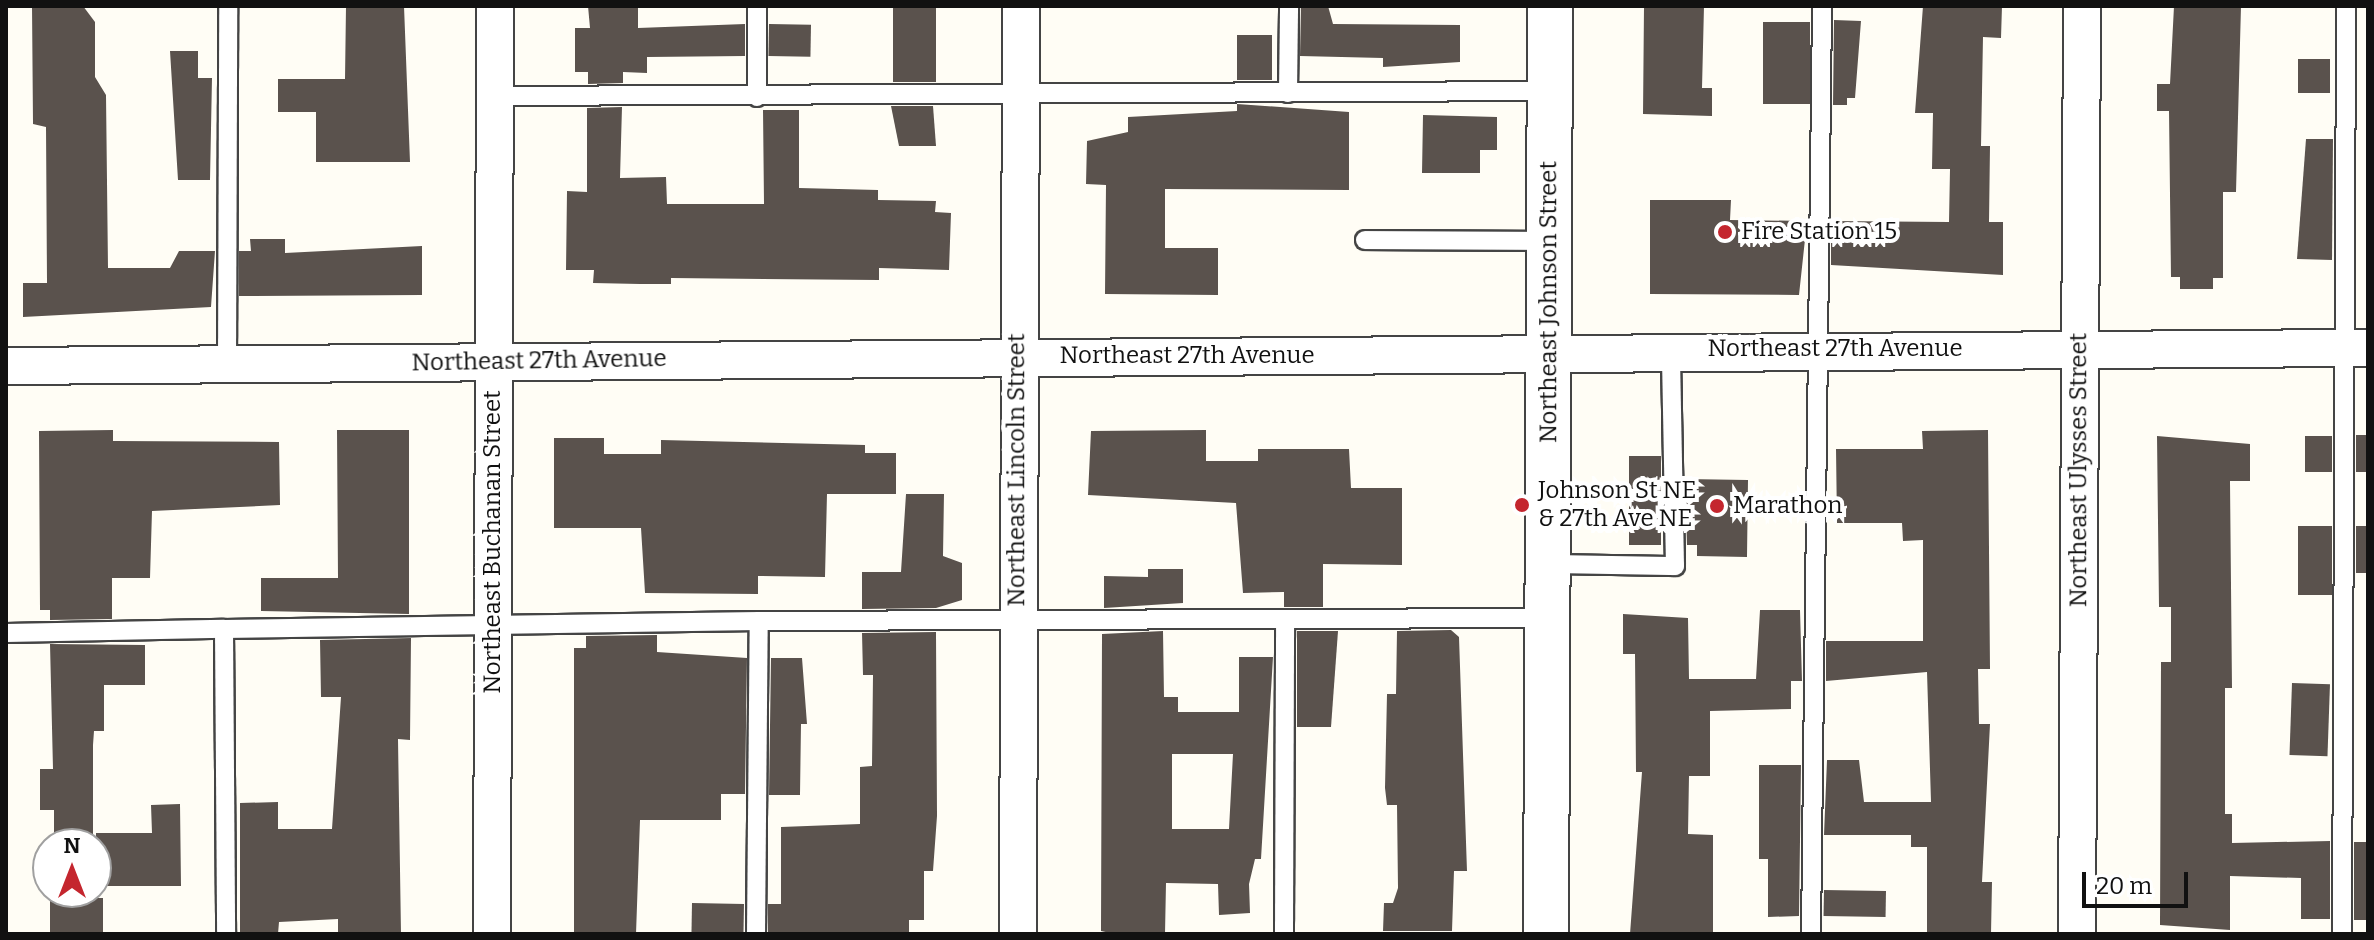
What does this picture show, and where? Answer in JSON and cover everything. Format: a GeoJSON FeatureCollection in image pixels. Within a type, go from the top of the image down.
{"type":"FeatureCollection","features":[{"type":"Feature","properties":{"kind":"street","name":"Northeast Buchanan Street"},"geometry":{"type":"LineString","coordinates":[[492,934],[495,6]]}},
{"type":"Feature","properties":{"kind":"street","name":"Northeast Lincoln Street"},"geometry":{"type":"LineString","coordinates":[[1018,934],[1017,357],[1021,6]]}},
{"type":"Feature","properties":{"kind":"street","name":"Northeast Johnson Street"},"geometry":{"type":"LineString","coordinates":[[1546,934],[1550,6]]}},
{"type":"Feature","properties":{"kind":"street","name":"Northeast Ulysses Street"},"geometry":{"type":"LineString","coordinates":[[2077,934],[2082,6]]}},
{"type":"Feature","properties":{"kind":"street","name":"Northeast 27th Avenue"},"geometry":{"type":"LineString","coordinates":[[6,366],[1671,350],[2356,348]]}},
{"type":"Feature","properties":{"kind":"lane"},"geometry":{"type":"LineString","coordinates":[[227,365],[228,6]]}},
{"type":"Feature","properties":{"kind":"lane"},"geometry":{"type":"LineString","coordinates":[[757,6],[757,97]]}},
{"type":"Feature","properties":{"kind":"lane"},"geometry":{"type":"LineString","coordinates":[[1288,93],[1289,6]]}},
{"type":"Feature","properties":{"kind":"lane"},"geometry":{"type":"LineString","coordinates":[[1811,934],[1814,349],[1822,6]]}},
{"type":"Feature","properties":{"kind":"lane"},"geometry":{"type":"LineString","coordinates":[[2342,934],[2356,348],[2346,6]]}},
{"type":"Feature","properties":{"kind":"lane"},"geometry":{"type":"LineString","coordinates":[[495,96],[1020,96],[1549,91]]}},
{"type":"Feature","properties":{"kind":"lane"},"geometry":{"type":"LineString","coordinates":[[1365,240],[1549,241]]}},
{"type":"Feature","properties":{"kind":"lane"},"geometry":{"type":"LineString","coordinates":[[1548,564],[1675,566],[1671,350]]}},
{"type":"Feature","properties":{"kind":"lane"},"geometry":{"type":"LineString","coordinates":[[6,633],[492,623],[1018,618],[1548,618]]}},
{"type":"Feature","properties":{"kind":"lane"},"geometry":{"type":"LineString","coordinates":[[1284,934],[1285,620]]}},
{"type":"Feature","properties":{"kind":"lane"},"geometry":{"type":"LineString","coordinates":[[756,934],[759,621]]}},
{"type":"Feature","properties":{"kind":"lane"},"geometry":{"type":"LineString","coordinates":[[224,629],[226,934]]}},
{"type":"Feature","properties":{"kind":"building"},"geometry":{"type":"Polygon","coordinates":[[[32,6],[83,6],[95,22],[95,77],[106,95],[108,268],[170,268],[179,251],[215,251],[211,307],[23,317],[23,283],[47,283],[46,127],[33,124],[32,6]]]}},
{"type":"Feature","properties":{"kind":"building"},"geometry":{"type":"Polygon","coordinates":[[[346,6],[404,6],[410,162],[316,162],[316,112],[278,112],[278,79],[345,79],[346,6]]]}},
{"type":"Feature","properties":{"kind":"building"},"geometry":{"type":"Polygon","coordinates":[[[588,6],[638,6],[638,28],[745,24],[745,56],[647,57],[647,73],[623,72],[623,83],[588,84],[588,72],[575,72],[575,28],[590,28],[588,6]]]}},
{"type":"Feature","properties":{"kind":"building"},"geometry":{"type":"Polygon","coordinates":[[[893,6],[936,6],[936,82],[893,82],[893,6]]]}},
{"type":"Feature","properties":{"kind":"building"},"geometry":{"type":"Polygon","coordinates":[[[1301,6],[1328,6],[1333,24],[1460,25],[1460,62],[1383,67],[1383,58],[1300,56],[1301,6]]]}},
{"type":"Feature","properties":{"kind":"building"},"geometry":{"type":"Polygon","coordinates":[[[1644,6],[1704,6],[1702,88],[1712,88],[1712,116],[1643,114],[1644,6]]]}},
{"type":"Feature","properties":{"kind":"building"},"geometry":{"type":"Polygon","coordinates":[[[1923,6],[2002,6],[2001,38],[1983,37],[1981,146],[1990,146],[1989,222],[2003,222],[2003,275],[1831,265],[1831,221],[1949,222],[1950,169],[1932,169],[1933,113],[1915,113],[1923,6]]]}},
{"type":"Feature","properties":{"kind":"building"},"geometry":{"type":"Polygon","coordinates":[[[2174,6],[2241,6],[2236,192],[2223,192],[2223,278],[2213,278],[2213,289],[2180,289],[2180,277],[2171,277],[2169,111],[2157,111],[2157,84],[2170,84],[2174,6]]]}},
{"type":"Feature","properties":{"kind":"building"},"geometry":{"type":"Polygon","coordinates":[[[1834,20],[1861,21],[1855,98],[1847,98],[1847,105],[1833,105],[1834,20]]]}},
{"type":"Feature","properties":{"kind":"building"},"geometry":{"type":"Polygon","coordinates":[[[1763,22],[1810,22],[1810,104],[1763,104],[1763,22]]]}},
{"type":"Feature","properties":{"kind":"building"},"geometry":{"type":"Polygon","coordinates":[[[769,24],[811,25],[810,57],[768,56],[769,24]]]}},
{"type":"Feature","properties":{"kind":"building"},"geometry":{"type":"Polygon","coordinates":[[[1237,35],[1272,35],[1272,80],[1237,80],[1237,35]]]}},
{"type":"Feature","properties":{"kind":"building"},"geometry":{"type":"Polygon","coordinates":[[[170,51],[198,51],[198,78],[212,78],[210,180],[178,180],[170,51]]]}},
{"type":"Feature","properties":{"kind":"building"},"geometry":{"type":"Polygon","coordinates":[[[2298,59],[2330,59],[2330,93],[2298,93],[2298,59]]]}},
{"type":"Feature","properties":{"kind":"building"},"geometry":{"type":"Polygon","coordinates":[[[1237,104],[1349,112],[1349,190],[1165,189],[1165,248],[1218,248],[1218,295],[1105,294],[1106,185],[1086,184],[1087,141],[1128,132],[1128,117],[1237,111],[1237,104]]]}},
{"type":"Feature","properties":{"kind":"building"},"geometry":{"type":"Polygon","coordinates":[[[891,106],[933,106],[936,146],[899,146],[891,106]]]}},
{"type":"Feature","properties":{"kind":"building"},"geometry":{"type":"Polygon","coordinates":[[[622,107],[620,178],[666,177],[667,204],[764,204],[763,110],[799,110],[799,188],[878,190],[878,200],[936,201],[935,212],[951,213],[949,270],[879,268],[879,280],[671,278],[671,284],[640,284],[593,283],[594,270],[566,270],[567,191],[587,192],[587,108],[622,107]]]}},
{"type":"Feature","properties":{"kind":"building"},"geometry":{"type":"Polygon","coordinates":[[[1423,115],[1497,117],[1497,150],[1480,150],[1480,173],[1422,173],[1423,115]]]}},
{"type":"Feature","properties":{"kind":"building"},"geometry":{"type":"Polygon","coordinates":[[[2306,139],[2333,139],[2332,260],[2297,259],[2306,139]]]}},
{"type":"Feature","properties":{"kind":"building","name":"Fire Station 15"},"geometry":{"type":"Polygon","coordinates":[[[1650,200],[1731,200],[1730,220],[1807,221],[1799,295],[1650,294],[1650,200]]]}},
{"type":"Feature","properties":{"kind":"building"},"geometry":{"type":"Polygon","coordinates":[[[250,239],[285,239],[285,253],[422,246],[422,295],[239,296],[239,251],[251,251],[250,239]]]}},
{"type":"Feature","properties":{"kind":"building"},"geometry":{"type":"Polygon","coordinates":[[[113,430],[113,441],[279,442],[280,505],[152,511],[150,578],[112,578],[112,619],[50,620],[50,610],[40,610],[39,431],[113,430]]]}},
{"type":"Feature","properties":{"kind":"building"},"geometry":{"type":"Polygon","coordinates":[[[337,430],[409,430],[409,614],[261,611],[261,578],[338,578],[337,430]]]}},
{"type":"Feature","properties":{"kind":"building"},"geometry":{"type":"Polygon","coordinates":[[[1206,430],[1206,461],[1258,461],[1258,449],[1349,449],[1351,488],[1402,488],[1402,565],[1323,564],[1323,607],[1284,607],[1284,592],[1243,593],[1236,503],[1088,495],[1091,431],[1206,430]]]}},
{"type":"Feature","properties":{"kind":"building"},"geometry":{"type":"Polygon","coordinates":[[[1988,430],[1990,669],[1978,669],[1979,724],[1990,724],[1982,882],[1992,882],[1991,934],[1927,934],[1927,847],[1911,847],[1911,835],[1824,835],[1827,760],[1859,760],[1864,802],[1931,802],[1927,672],[1826,681],[1826,641],[1923,641],[1923,540],[1903,541],[1902,523],[1837,523],[1836,449],[1923,449],[1922,431],[1988,430]]]}},
{"type":"Feature","properties":{"kind":"building"},"geometry":{"type":"Polygon","coordinates":[[[2356,435],[2368,435],[2368,472],[2356,472],[2356,435]]]}},
{"type":"Feature","properties":{"kind":"building"},"geometry":{"type":"Polygon","coordinates":[[[2157,436],[2250,444],[2250,481],[2230,481],[2232,688],[2225,688],[2225,814],[2232,814],[2232,843],[2330,841],[2330,919],[2301,919],[2301,878],[2230,876],[2230,930],[2160,925],[2161,662],[2171,662],[2171,607],[2159,607],[2157,436]]]}},
{"type":"Feature","properties":{"kind":"building"},"geometry":{"type":"Polygon","coordinates":[[[2305,436],[2332,436],[2332,472],[2305,472],[2305,436]]]}},
{"type":"Feature","properties":{"kind":"building"},"geometry":{"type":"Polygon","coordinates":[[[554,438],[604,438],[604,454],[661,454],[661,440],[865,445],[865,453],[896,453],[896,494],[827,494],[825,577],[758,576],[758,594],[645,593],[641,528],[554,528],[554,438]]]}},
{"type":"Feature","properties":{"kind":"building"},"geometry":{"type":"Polygon","coordinates":[[[1629,456],[1661,456],[1661,545],[1629,545],[1629,456]]]}},
{"type":"Feature","properties":{"kind":"building"},"geometry":{"type":"Polygon","coordinates":[[[1685,479],[1748,480],[1747,557],[1697,556],[1697,545],[1687,545],[1685,479]]]}},
{"type":"Feature","properties":{"kind":"building"},"geometry":{"type":"Polygon","coordinates":[[[906,494],[944,494],[943,556],[962,563],[962,600],[936,608],[862,609],[862,572],[901,572],[906,494]]]}},
{"type":"Feature","properties":{"kind":"building"},"geometry":{"type":"Polygon","coordinates":[[[2298,526],[2332,526],[2332,595],[2298,595],[2298,526]]]}},
{"type":"Feature","properties":{"kind":"building"},"geometry":{"type":"Polygon","coordinates":[[[2356,526],[2368,526],[2368,573],[2356,573],[2356,526]]]}},
{"type":"Feature","properties":{"kind":"building"},"geometry":{"type":"Polygon","coordinates":[[[1148,569],[1183,569],[1183,603],[1104,608],[1104,576],[1148,577],[1148,569]]]}},
{"type":"Feature","properties":{"kind":"building"},"geometry":{"type":"Polygon","coordinates":[[[1760,610],[1800,610],[1802,681],[1791,681],[1791,709],[1710,711],[1710,776],[1689,776],[1688,834],[1713,835],[1713,934],[1630,934],[1642,772],[1636,772],[1635,654],[1623,654],[1623,614],[1688,618],[1689,679],[1756,679],[1760,610]]]}},
{"type":"Feature","properties":{"kind":"building"},"geometry":{"type":"Polygon","coordinates":[[[1451,630],[1459,637],[1467,871],[1454,871],[1452,931],[1383,931],[1384,903],[1393,903],[1398,888],[1397,805],[1387,805],[1385,788],[1387,694],[1396,694],[1397,631],[1451,630]]]}},
{"type":"Feature","properties":{"kind":"building"},"geometry":{"type":"Polygon","coordinates":[[[1163,631],[1164,697],[1178,697],[1178,712],[1239,712],[1239,657],[1273,657],[1261,859],[1255,859],[1249,884],[1250,913],[1219,915],[1218,884],[1166,883],[1165,934],[1101,931],[1102,634],[1163,631]],[[1172,754],[1172,829],[1229,829],[1233,754],[1172,754]]]}},
{"type":"Feature","properties":{"kind":"building"},"geometry":{"type":"Polygon","coordinates":[[[1297,631],[1338,631],[1331,727],[1297,727],[1297,631]]]}},
{"type":"Feature","properties":{"kind":"building"},"geometry":{"type":"Polygon","coordinates":[[[936,632],[937,816],[933,871],[924,871],[924,920],[909,920],[909,934],[768,934],[768,904],[781,904],[781,827],[860,824],[860,767],[872,766],[873,675],[863,675],[862,633],[936,632]]]}},
{"type":"Feature","properties":{"kind":"building"},"geometry":{"type":"Polygon","coordinates":[[[657,635],[657,652],[747,658],[745,794],[721,794],[721,820],[640,820],[636,934],[574,934],[574,648],[586,648],[586,636],[657,635]]]}},
{"type":"Feature","properties":{"kind":"building"},"geometry":{"type":"Polygon","coordinates":[[[411,638],[410,740],[398,739],[401,934],[338,934],[338,919],[279,922],[278,934],[240,934],[240,803],[278,802],[278,829],[332,829],[341,697],[321,697],[320,640],[411,638]]]}},
{"type":"Feature","properties":{"kind":"building"},"geometry":{"type":"Polygon","coordinates":[[[50,644],[145,645],[145,685],[104,685],[104,731],[94,731],[93,828],[54,828],[54,810],[40,810],[40,769],[53,769],[50,644]]]}},
{"type":"Feature","properties":{"kind":"building"},"geometry":{"type":"Polygon","coordinates":[[[771,658],[802,658],[807,724],[801,724],[800,795],[769,795],[771,658]]]}},
{"type":"Feature","properties":{"kind":"building"},"geometry":{"type":"Polygon","coordinates":[[[2292,683],[2330,684],[2327,756],[2289,755],[2292,683]]]}},
{"type":"Feature","properties":{"kind":"building"},"geometry":{"type":"Polygon","coordinates":[[[1759,765],[1801,765],[1799,916],[1768,917],[1768,859],[1759,859],[1759,765]]]}},
{"type":"Feature","properties":{"kind":"building"},"geometry":{"type":"Polygon","coordinates":[[[180,804],[181,886],[112,886],[112,833],[152,833],[151,805],[180,804]]]}},
{"type":"Feature","properties":{"kind":"building"},"geometry":{"type":"Polygon","coordinates":[[[2354,842],[2368,842],[2368,920],[2354,920],[2354,842]]]}},
{"type":"Feature","properties":{"kind":"building"},"geometry":{"type":"Polygon","coordinates":[[[1824,890],[1886,891],[1886,917],[1824,916],[1824,890]]]}},
{"type":"Feature","properties":{"kind":"building"},"geometry":{"type":"Polygon","coordinates":[[[692,903],[744,904],[743,934],[691,934],[692,903]]]}},
{"type":"Feature","properties":{"kind":"building"},"geometry":{"type":"Polygon","coordinates":[[[50,908],[103,908],[103,934],[50,934],[50,908]]]}},
{"type":"Feature","properties":{"kind":"place","name":"Fire Station 15"},"geometry":{"type":"Point","coordinates":[1725,232]}},
{"type":"Feature","properties":{"kind":"place","name":"Johnson St NE & 27th Ave NE"},"geometry":{"type":"Point","coordinates":[1522,505]}},
{"type":"Feature","properties":{"kind":"place","name":"Marathon"},"geometry":{"type":"Point","coordinates":[1717,506]}}]}
